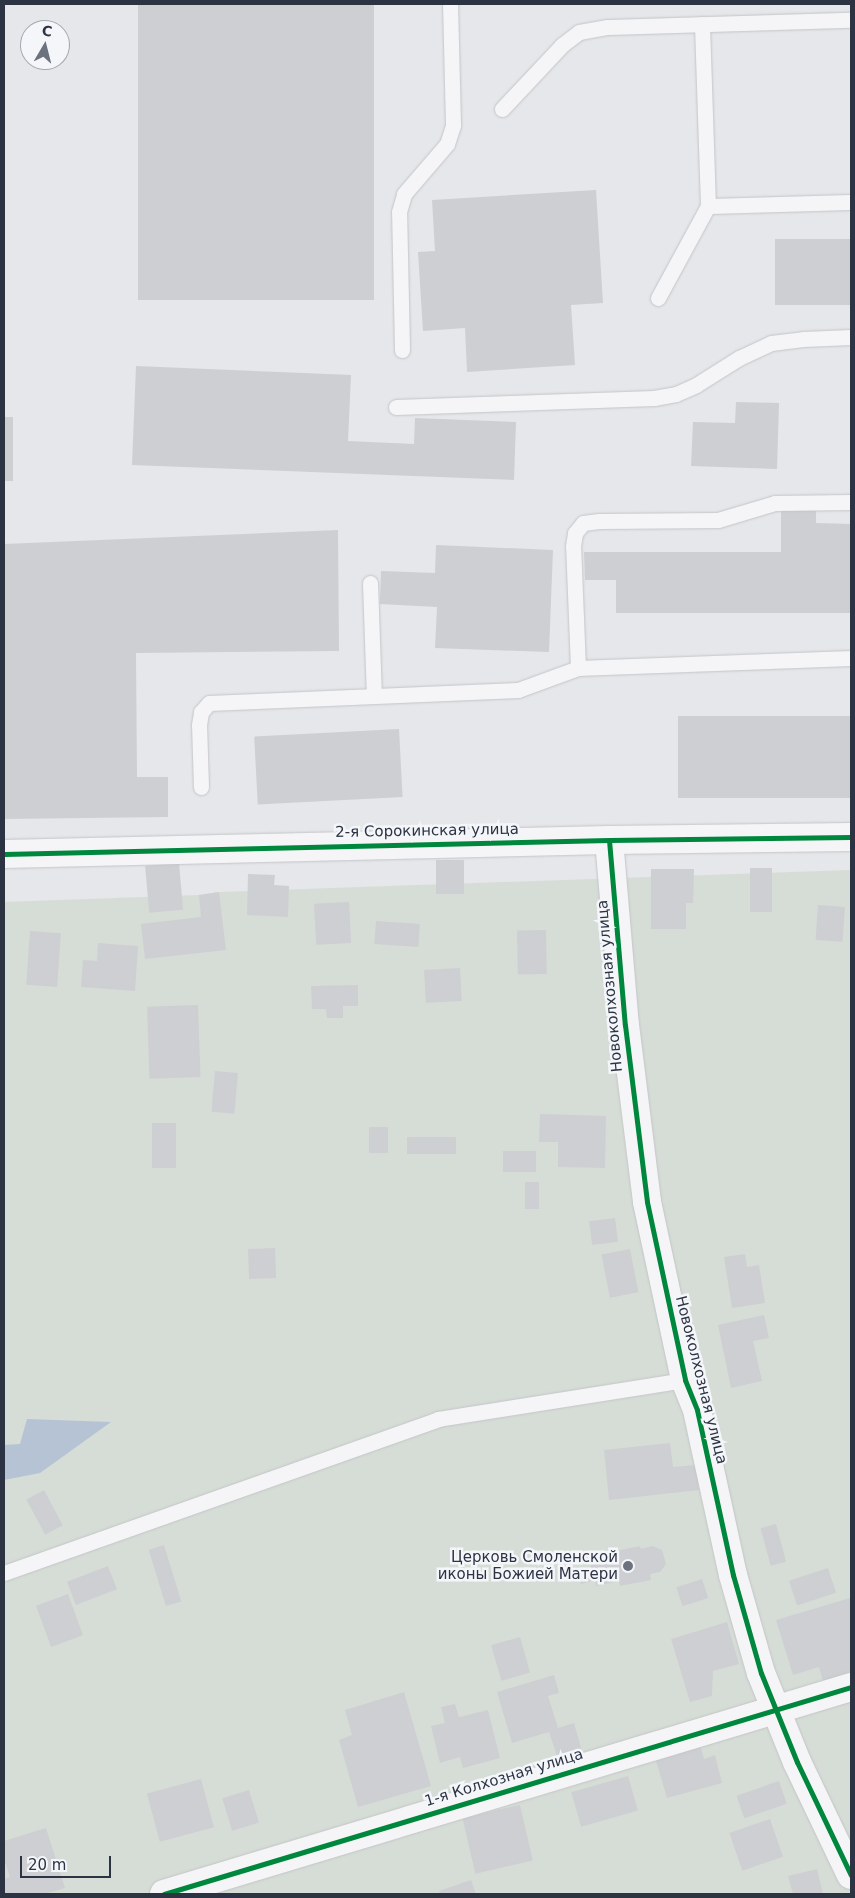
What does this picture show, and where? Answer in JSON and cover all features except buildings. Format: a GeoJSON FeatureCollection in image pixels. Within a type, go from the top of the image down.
{"type":"FeatureCollection","features":[{"type":"Feature","properties":{"kind":"street","name":"2-я Сорокинская улица"},"geometry":{"type":"LineString","coordinates":[[4,854],[609,840],[851,837]]}},
{"type":"Feature","properties":{"kind":"street","name":"Новоколхозная улица"},"geometry":{"type":"LineString","coordinates":[[609,840],[625,1025],[645,1183],[685,1380],[697,1410],[704,1438],[720,1524],[746,1625],[774,1709],[851,1875]]}},
{"type":"Feature","properties":{"kind":"street","name":"1-я Колхозная улица"},"geometry":{"type":"LineString","coordinates":[[164,1894],[851,1687]]}},
{"type":"Feature","properties":{"kind":"lane"},"geometry":{"type":"LineString","coordinates":[[402,350],[399,212],[404,194],[447,144],[452,125],[450,4]]}},
{"type":"Feature","properties":{"kind":"lane"},"geometry":{"type":"LineString","coordinates":[[502,109],[562,45],[579,32],[608,27],[851,20]]}},
{"type":"Feature","properties":{"kind":"lane"},"geometry":{"type":"LineString","coordinates":[[658,298],[708,206],[702,24]]}},
{"type":"Feature","properties":{"kind":"lane"},"geometry":{"type":"LineString","coordinates":[[708,206],[851,202]]}},
{"type":"Feature","properties":{"kind":"lane"},"geometry":{"type":"LineString","coordinates":[[396,407],[654,398],[676,394],[696,385],[739,358],[771,343],[803,339],[851,337]]}},
{"type":"Feature","properties":{"kind":"lane"},"geometry":{"type":"LineString","coordinates":[[578,668],[573,546],[575,533],[583,523],[599,521],[718,520],[775,503],[851,502]]}},
{"type":"Feature","properties":{"kind":"lane"},"geometry":{"type":"LineString","coordinates":[[370,583],[374,695]]}},
{"type":"Feature","properties":{"kind":"lane"},"geometry":{"type":"LineString","coordinates":[[201,788],[199,725],[201,712],[209,703],[518,690],[578,668],[851,658]]}},
{"type":"Feature","properties":{"kind":"lane"},"geometry":{"type":"LineString","coordinates":[[4,1573],[438,1419],[685,1380]]}},
{"type":"Feature","properties":{"kind":"shaded area"},"geometry":{"type":"Polygon","coordinates":[[[851,870],[851,1894],[4,1894],[4,902],[199,895],[219,892],[851,870]]]}},
{"type":"Feature","properties":{"kind":"water"},"geometry":{"type":"Polygon","coordinates":[[[27,1419],[111,1422],[40,1473],[4,1480],[4,1445],[20,1444],[27,1419]]]}},
{"type":"Feature","properties":{"kind":"cycle path"},"geometry":{"type":"LineString","coordinates":[[4,854],[609,840],[851,837]]}},
{"type":"Feature","properties":{"kind":"cycle path"},"geometry":{"type":"LineString","coordinates":[[609,840],[625,1025],[647,1202],[685,1380],[697,1410],[733,1575],[761,1673],[797,1762],[851,1875]]}},
{"type":"Feature","properties":{"kind":"cycle path"},"geometry":{"type":"LineString","coordinates":[[164,1894],[851,1687]]}},
{"type":"Feature","properties":{"kind":"place","name":"Церковь Смоленской иконы Божией Матери"},"geometry":{"type":"Point","coordinates":[628,1566]}}]}
